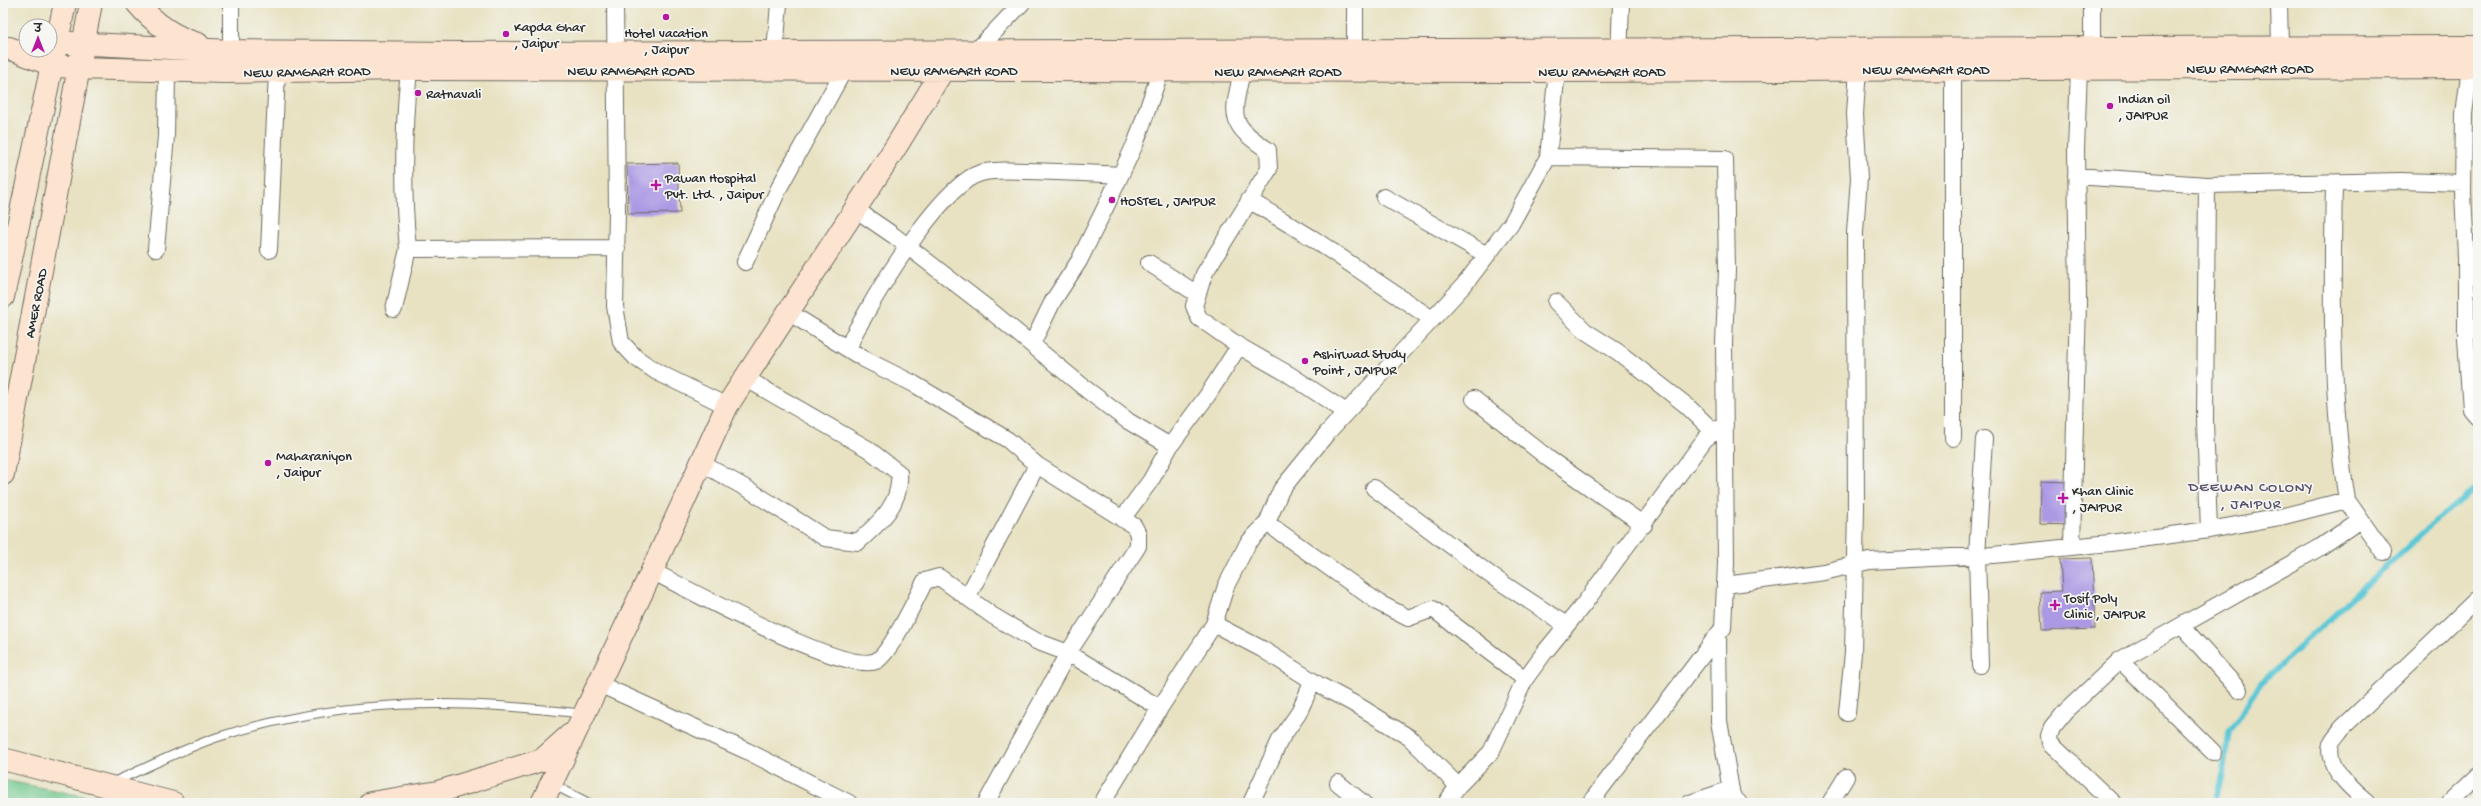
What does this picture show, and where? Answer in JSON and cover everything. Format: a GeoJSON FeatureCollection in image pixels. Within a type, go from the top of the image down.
{"type":"FeatureCollection","features":[{"type":"Feature","properties":{"kind":"street"},"geometry":{"type":"LineString","coordinates":[[58,28],[65,3]]}},
{"type":"Feature","properties":{"kind":"street"},"geometry":{"type":"LineString","coordinates":[[79,68],[91,3]]}},
{"type":"Feature","properties":{"kind":"street"},"geometry":{"type":"LineString","coordinates":[[137,3],[159,25],[185,40],[231,50],[231,3]]}},
{"type":"Feature","properties":{"kind":"street"},"geometry":{"type":"LineString","coordinates":[[616,3],[615,61],[617,248],[615,306],[621,342],[636,358],[657,372],[727,406]]}},
{"type":"Feature","properties":{"kind":"street"},"geometry":{"type":"LineString","coordinates":[[775,52],[779,3]]}},
{"type":"Feature","properties":{"kind":"street"},"geometry":{"type":"LineString","coordinates":[[542,803],[652,571],[727,406],[943,70],[976,51],[1022,3]]}},
{"type":"Feature","properties":{"kind":"street"},"geometry":{"type":"LineString","coordinates":[[1355,3],[1355,50]]}},
{"type":"Feature","properties":{"kind":"street"},"geometry":{"type":"LineString","coordinates":[[1618,60],[1622,3]]}},
{"type":"Feature","properties":{"kind":"street"},"geometry":{"type":"LineString","coordinates":[[2072,546],[2078,300],[2076,176],[2085,68],[2093,47],[2092,3]]}},
{"type":"Feature","properties":{"kind":"street"},"geometry":{"type":"LineString","coordinates":[[2279,3],[2280,47]]}},
{"type":"Feature","properties":{"kind":"street","name":"NEW RAMGARH ROAD"},"geometry":{"type":"LineString","coordinates":[[58,42],[231,50],[615,61],[844,70],[1242,71],[1557,71],[1618,60],[2093,47],[2478,47]]}},
{"type":"Feature","properties":{"kind":"street","name":"NEW RAMGARH ROAD"},"geometry":{"type":"LineString","coordinates":[[13,47],[52,65],[79,68],[167,71],[277,72],[409,69],[615,61],[775,52],[1355,50],[1858,69],[2474,67]]}},
{"type":"Feature","properties":{"kind":"street"},"geometry":{"type":"LineString","coordinates":[[3,297],[53,58]]}},
{"type":"Feature","properties":{"kind":"street"},"geometry":{"type":"LineString","coordinates":[[2474,67],[2464,114],[2463,182],[2466,257],[2466,339],[2471,409],[2478,417]]}},
{"type":"Feature","properties":{"kind":"street","name":"AMER ROAD"},"geometry":{"type":"LineString","coordinates":[[3,474],[79,68]]}},
{"type":"Feature","properties":{"kind":"street"},"geometry":{"type":"LineString","coordinates":[[394,309],[408,249],[402,192],[403,123],[409,69]]}},
{"type":"Feature","properties":{"kind":"street"},"geometry":{"type":"LineString","coordinates":[[1847,713],[1853,652],[1853,566],[1856,508],[1855,232],[1859,178],[1855,114],[1858,69]]}},
{"type":"Feature","properties":{"kind":"street"},"geometry":{"type":"LineString","coordinates":[[1953,69],[1953,438]]}},
{"type":"Feature","properties":{"kind":"street"},"geometry":{"type":"LineString","coordinates":[[745,262],[780,186],[844,70]]}},
{"type":"Feature","properties":{"kind":"street"},"geometry":{"type":"LineString","coordinates":[[1032,344],[1053,301],[1079,261],[1136,142],[1161,70]]}},
{"type":"Feature","properties":{"kind":"street"},"geometry":{"type":"LineString","coordinates":[[156,249],[166,136],[167,71]]}},
{"type":"Feature","properties":{"kind":"street"},"geometry":{"type":"LineString","coordinates":[[1242,71],[1234,108],[1236,120],[1245,136],[1268,150],[1270,161],[1269,168],[1204,274],[1194,306],[1199,318],[1239,346],[1290,375],[1346,412]]}},
{"type":"Feature","properties":{"kind":"street"},"geometry":{"type":"LineString","coordinates":[[1102,803],[1160,708],[1214,624],[1226,586],[1238,562],[1248,544],[1267,523],[1281,490],[1328,432],[1464,285],[1511,224],[1548,157],[1557,71]]}},
{"type":"Feature","properties":{"kind":"street"},"geometry":{"type":"LineString","coordinates":[[269,250],[277,72]]}},
{"type":"Feature","properties":{"kind":"street"},"geometry":{"type":"LineString","coordinates":[[1548,157],[1725,159],[1727,270],[1720,428],[1725,585],[1723,628],[1590,803]]}},
{"type":"Feature","properties":{"kind":"street"},"geometry":{"type":"LineString","coordinates":[[850,350],[849,345],[858,328],[907,246],[958,186],[980,173],[1011,170],[1120,175]]}},
{"type":"Feature","properties":{"kind":"street"},"geometry":{"type":"LineString","coordinates":[[2076,176],[2207,185],[2401,181],[2463,182]]}},
{"type":"Feature","properties":{"kind":"street"},"geometry":{"type":"LineString","coordinates":[[2334,183],[2332,334],[2340,457],[2347,500],[2383,552]]}},
{"type":"Feature","properties":{"kind":"street"},"geometry":{"type":"LineString","coordinates":[[2207,185],[2206,421],[2210,530]]}},
{"type":"Feature","properties":{"kind":"street"},"geometry":{"type":"LineString","coordinates":[[1384,198],[1487,255]]}},
{"type":"Feature","properties":{"kind":"street"},"geometry":{"type":"LineString","coordinates":[[1249,200],[1312,238],[1432,319]]}},
{"type":"Feature","properties":{"kind":"street"},"geometry":{"type":"LineString","coordinates":[[855,209],[907,246],[1128,421],[1170,446]]}},
{"type":"Feature","properties":{"kind":"street"},"geometry":{"type":"LineString","coordinates":[[408,249],[617,248]]}},
{"type":"Feature","properties":{"kind":"street"},"geometry":{"type":"LineString","coordinates":[[1149,263],[1197,294]]}},
{"type":"Feature","properties":{"kind":"street"},"geometry":{"type":"LineString","coordinates":[[1556,302],[1585,331],[1618,352],[1686,405],[1720,428]]}},
{"type":"Feature","properties":{"kind":"street"},"geometry":{"type":"LineString","coordinates":[[788,312],[850,350],[914,384],[1008,440],[1037,465],[1134,526],[1138,534],[1138,546],[1068,654],[986,803]]}},
{"type":"Feature","properties":{"kind":"street"},"geometry":{"type":"LineString","coordinates":[[1122,519],[1151,480],[1170,446],[1207,396],[1239,346]]}},
{"type":"Feature","properties":{"kind":"street"},"geometry":{"type":"LineString","coordinates":[[701,463],[751,491],[825,538],[858,542],[885,517],[900,487],[899,472],[868,449],[745,378]]}},
{"type":"Feature","properties":{"kind":"street"},"geometry":{"type":"LineString","coordinates":[[1474,399],[1549,459],[1644,525]]}},
{"type":"Feature","properties":{"kind":"street"},"geometry":{"type":"LineString","coordinates":[[1446,803],[1458,786],[1491,752],[1526,679],[1644,525],[1705,440],[1720,428]]}},
{"type":"Feature","properties":{"kind":"street"},"geometry":{"type":"LineString","coordinates":[[1980,665],[1978,556],[1984,439]]}},
{"type":"Feature","properties":{"kind":"street"},"geometry":{"type":"LineString","coordinates":[[968,596],[1037,465]]}},
{"type":"Feature","properties":{"kind":"street"},"geometry":{"type":"LineString","coordinates":[[1374,488],[1493,577],[1566,626]]}},
{"type":"Feature","properties":{"kind":"street"},"geometry":{"type":"LineString","coordinates":[[1725,585],[1775,580],[1853,566],[1869,561],[1978,556],[2210,530],[2280,517],[2347,500]]}},
{"type":"Feature","properties":{"kind":"street"},"geometry":{"type":"LineString","coordinates":[[2113,803],[2054,749],[2049,736],[2066,711],[2120,660],[2319,548],[2360,520]]}},
{"type":"Feature","properties":{"kind":"street"},"geometry":{"type":"LineString","coordinates":[[1267,523],[1301,545],[1379,603],[1408,618],[1433,609],[1526,679]]}},
{"type":"Feature","properties":{"kind":"street"},"geometry":{"type":"LineString","coordinates":[[652,571],[794,641],[851,661],[866,663],[877,661],[888,649],[925,581],[939,576],[993,616],[1036,641],[1068,654],[1160,708]]}},
{"type":"Feature","properties":{"kind":"street"},"geometry":{"type":"LineString","coordinates":[[2368,803],[2335,769],[2330,755],[2332,742],[2342,728],[2478,598]]}},
{"type":"Feature","properties":{"kind":"street"},"geometry":{"type":"LineString","coordinates":[[1214,624],[1262,649],[1313,682],[1362,708],[1410,738],[1458,786]]}},
{"type":"Feature","properties":{"kind":"street"},"geometry":{"type":"LineString","coordinates":[[2182,626],[2238,690]]}},
{"type":"Feature","properties":{"kind":"street"},"geometry":{"type":"LineString","coordinates":[[1718,634],[1719,721],[1732,796],[1739,803]]}},
{"type":"Feature","properties":{"kind":"street"},"geometry":{"type":"LineString","coordinates":[[2120,660],[2213,752]]}},
{"type":"Feature","properties":{"kind":"street"},"geometry":{"type":"LineString","coordinates":[[1251,803],[1280,740],[1298,714],[1313,682]]}},
{"type":"Feature","properties":{"kind":"street"},"geometry":{"type":"LineString","coordinates":[[599,684],[746,751],[849,803]]}},
{"type":"Feature","properties":{"kind":"street"},"geometry":{"type":"LineString","coordinates":[[371,803],[438,792],[542,760],[581,721]]}},
{"type":"Feature","properties":{"kind":"street"},"geometry":{"type":"LineString","coordinates":[[3,759],[173,803]]}},
{"type":"Feature","properties":{"kind":"street"},"geometry":{"type":"LineString","coordinates":[[2449,803],[2478,776]]}},
{"type":"Feature","properties":{"kind":"street"},"geometry":{"type":"LineString","coordinates":[[1830,803],[1846,777]]}},
{"type":"Feature","properties":{"kind":"street"},"geometry":{"type":"LineString","coordinates":[[1338,783],[1363,803]]}},
{"type":"Feature","properties":{"kind":"street"},"geometry":{"type":"LineString","coordinates":[[1690,803],[1731,789]]}},
{"type":"Feature","properties":{"kind":"lane"},"geometry":{"type":"LineString","coordinates":[[106,785],[218,737],[307,714],[398,703],[516,705],[581,721]]}},
{"type":"Feature","properties":{"kind":"lane"},"geometry":{"type":"LineString","coordinates":[[552,783],[589,803]]}},
{"type":"Feature","properties":{"kind":"green space"},"geometry":{"type":"Polygon","coordinates":[[[3,780],[119,803],[3,803],[3,780]]]}},
{"type":"Feature","properties":{"kind":"building"},"geometry":{"type":"Polygon","coordinates":[[[678,163],[680,213],[628,214],[627,164],[678,163]]]}},
{"type":"Feature","properties":{"kind":"building"},"geometry":{"type":"Polygon","coordinates":[[[2041,481],[2071,482],[2070,525],[2040,524],[2041,481]]]}},
{"type":"Feature","properties":{"kind":"building"},"geometry":{"type":"Polygon","coordinates":[[[2092,558],[2095,629],[2042,631],[2040,592],[2062,591],[2060,559],[2092,558]]]}},
{"type":"Feature","properties":{"kind":"waterway"},"geometry":{"type":"LineString","coordinates":[[2216,803],[2225,766],[2229,732],[2260,684],[2434,522],[2478,488]]}},
{"type":"Feature","properties":{"kind":"place","name":"Hotel vacation , Jaipur"},"geometry":{"type":"Point","coordinates":[666,17]}},
{"type":"Feature","properties":{"kind":"place","name":"Kapda Ghar , Jaipur"},"geometry":{"type":"Point","coordinates":[506,34]}},
{"type":"Feature","properties":{"kind":"place","name":"Ratnavali"},"geometry":{"type":"Point","coordinates":[418,93]}},
{"type":"Feature","properties":{"kind":"place","name":"Indian oil , JAIPUR"},"geometry":{"type":"Point","coordinates":[2110,106]}},
{"type":"Feature","properties":{"kind":"place","name":"Pawan Hospital Pvt. Ltd. , Jaipur"},"geometry":{"type":"Point","coordinates":[656,185]}},
{"type":"Feature","properties":{"kind":"place","name":"HOSTEL , JAIPUR"},"geometry":{"type":"Point","coordinates":[1112,200]}},
{"type":"Feature","properties":{"kind":"place","name":"Ashirwad Study Point , JAIPUR"},"geometry":{"type":"Point","coordinates":[1305,361]}},
{"type":"Feature","properties":{"kind":"place","name":"Maharaniyon , Jaipur"},"geometry":{"type":"Point","coordinates":[268,463]}},
{"type":"Feature","properties":{"kind":"place","name":"Khan Clinic , JAIPUR"},"geometry":{"type":"Point","coordinates":[2063,498]}},
{"type":"Feature","properties":{"kind":"place","name":"Tosif Poly Clinic , JAIPUR"},"geometry":{"type":"Point","coordinates":[2055,605]}},
{"type":"Feature","properties":{"kind":"district","name":"DEEWAN COLONY , JAIPUR"},"geometry":{"type":"Point","coordinates":[2251,494]}}]}
